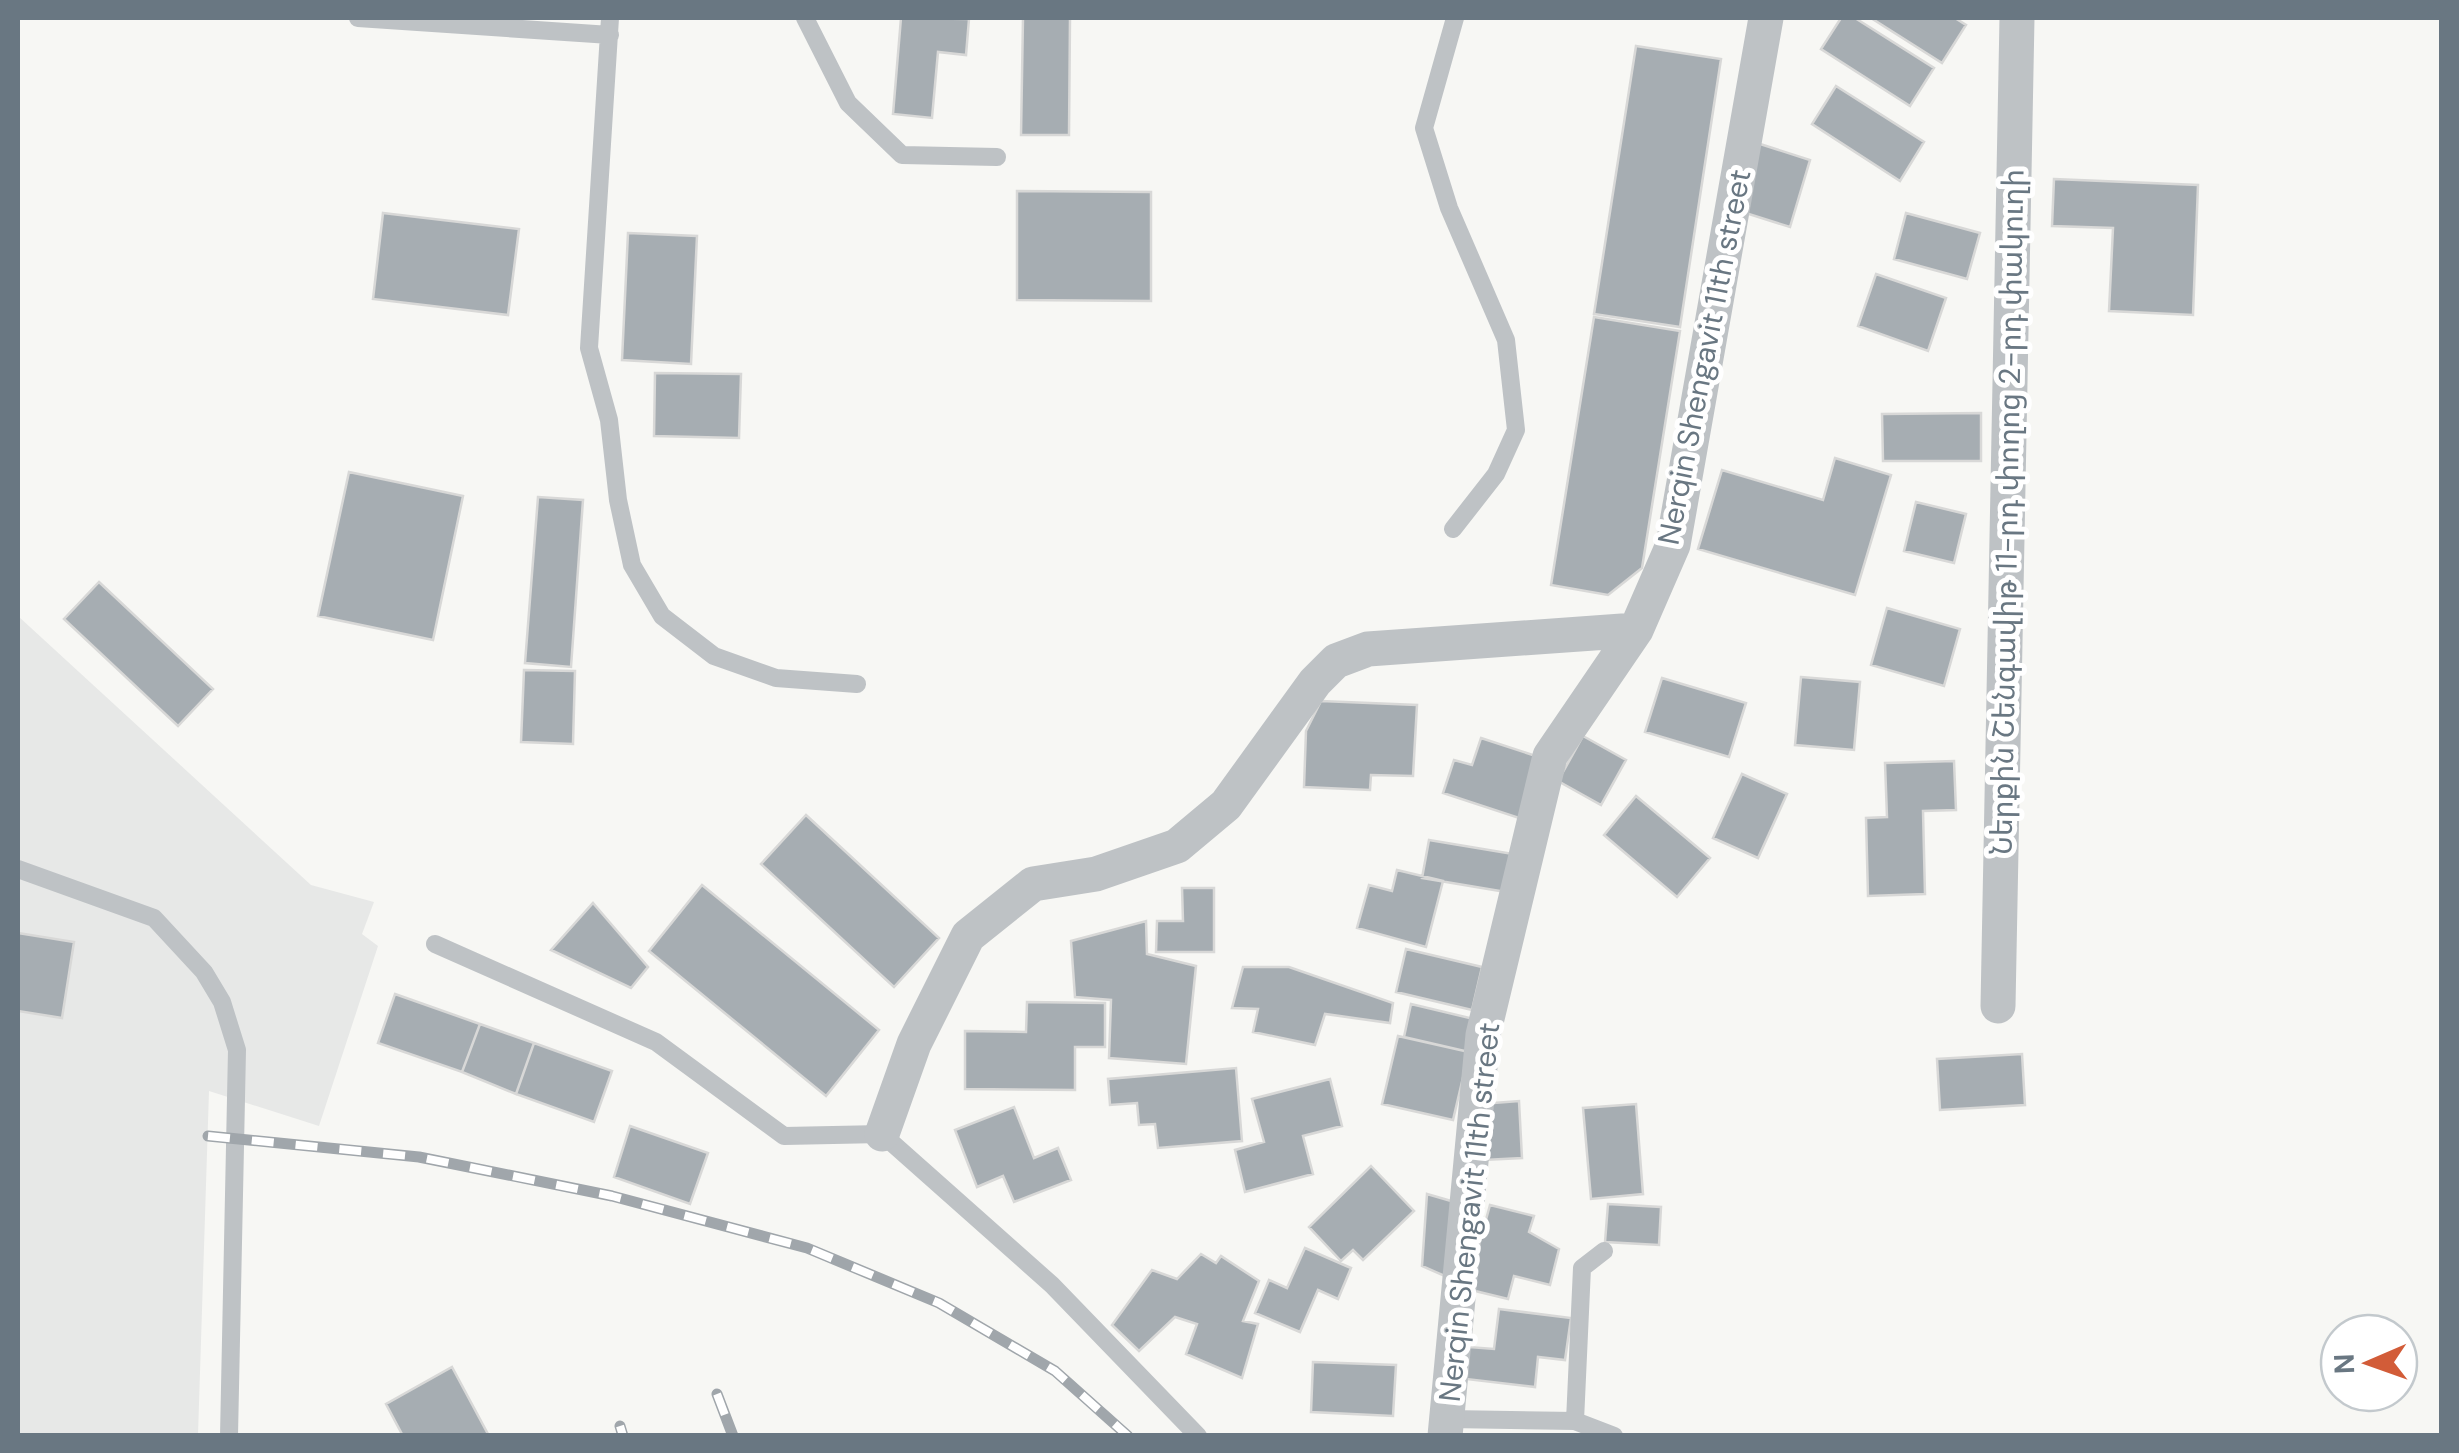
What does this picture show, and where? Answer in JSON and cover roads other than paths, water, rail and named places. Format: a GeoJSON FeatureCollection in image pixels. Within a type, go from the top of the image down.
{"type":"FeatureCollection","features":[{"type":"Feature","properties":{"kind":"street","name":"Nerqin Shengavit 11th street"},"geometry":{"type":"LineString","coordinates":[[1447,1427],[1483,1035],[1550,756],[1636,630],[1673,545],[1766,18]]}},
{"type":"Feature","properties":{"kind":"street","name":"Ներքին Շենգավիթ 11-րդ փողոց 2-րդ փակուղի"},"geometry":{"type":"LineString","coordinates":[[1998,1006],[2017,18]]}},
{"type":"Feature","properties":{"kind":"street"},"geometry":{"type":"LineString","coordinates":[[882,1134],[914,1044],[968,936],[1034,884],[1096,874],[1178,846],[1226,804],[1315,682],[1336,661],[1368,649],[1636,630]]}},
{"type":"Feature","properties":{"kind":"lane"},"geometry":{"type":"LineString","coordinates":[[358,18],[610,26],[589,348],[609,420],[618,500],[632,565],[662,616],[714,656],[776,678],[857,684]]}},
{"type":"Feature","properties":{"kind":"lane"},"geometry":{"type":"LineString","coordinates":[[805,18],[848,103],[902,155],[997,157]]}},
{"type":"Feature","properties":{"kind":"lane"},"geometry":{"type":"LineString","coordinates":[[1453,529],[1496,474],[1516,430],[1506,340],[1450,208],[1424,128],[1455,18]]}},
{"type":"Feature","properties":{"kind":"lane"},"geometry":{"type":"LineString","coordinates":[[18,869],[154,918],[204,972],[222,1002],[237,1050],[229,1436]]}},
{"type":"Feature","properties":{"kind":"lane"},"geometry":{"type":"LineString","coordinates":[[434,944],[656,1042],[784,1136],[882,1134],[1052,1285],[1198,1436]]}},
{"type":"Feature","properties":{"kind":"lane"},"geometry":{"type":"LineString","coordinates":[[1575,1421],[1582,1268],[1604,1252]]}},
{"type":"Feature","properties":{"kind":"lane"},"geometry":{"type":"LineString","coordinates":[[1447,1427],[1575,1421],[1614,1436]]}},
{"type":"Feature","properties":{"kind":"railway"},"geometry":{"type":"LineString","coordinates":[[208,1136],[419,1157],[612,1196],[807,1248],[939,1303],[1055,1371],[1128,1436]]}},
{"type":"Feature","properties":{"kind":"railway"},"geometry":{"type":"LineString","coordinates":[[717,1394],[733,1436]]}},
{"type":"Feature","properties":{"kind":"railway"},"geometry":{"type":"LineString","coordinates":[[620,1426],[623,1436]]}}]}
